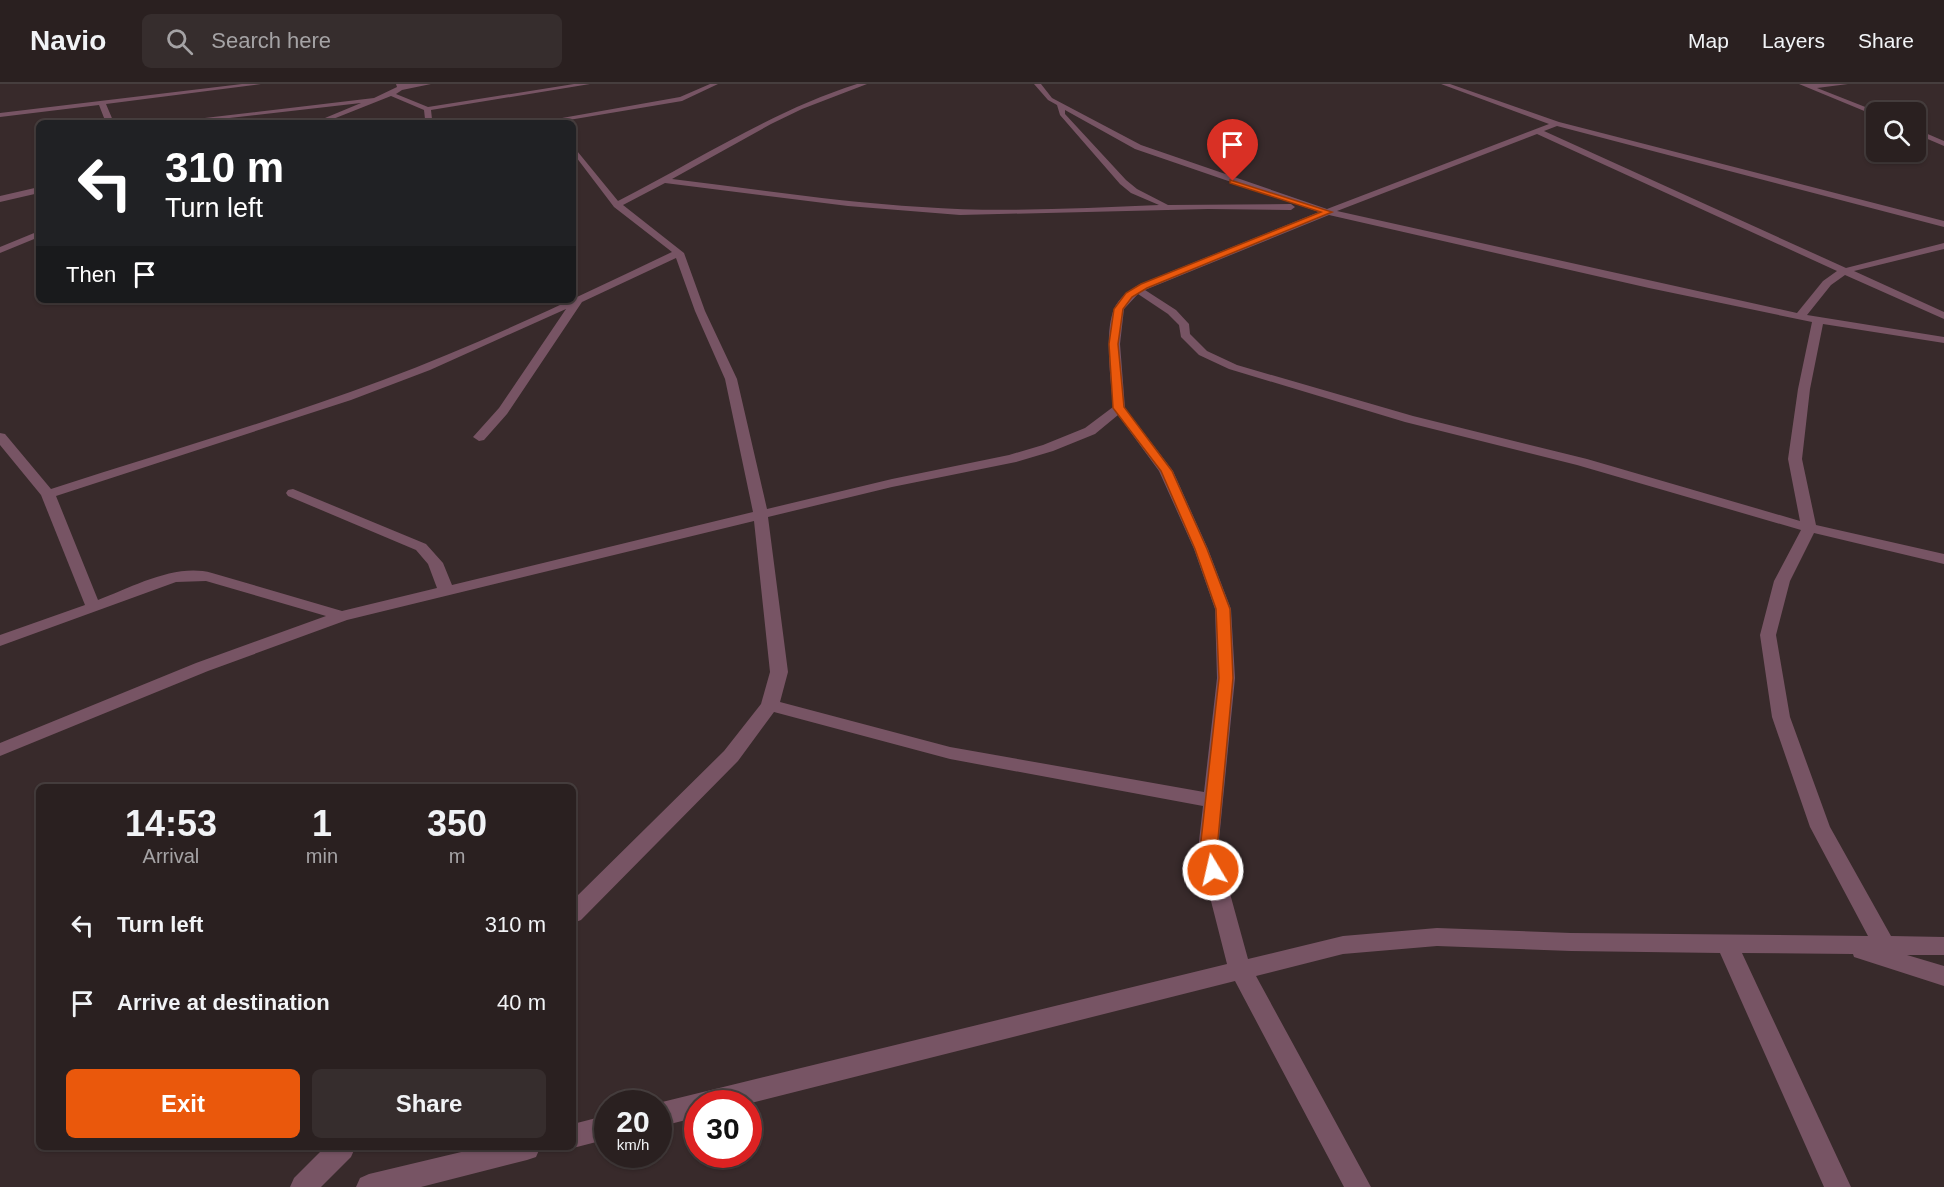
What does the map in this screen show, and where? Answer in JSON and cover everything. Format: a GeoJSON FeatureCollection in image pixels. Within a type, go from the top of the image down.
{"type":"FeatureCollection","features":[{"type":"Feature","properties":{"kind":"street"},"geometry":{"type":"LineString","coordinates":[[0,115],[258,84]]}},
{"type":"Feature","properties":{"kind":"street"},"geometry":{"type":"LineString","coordinates":[[324,120],[391,94],[399,86],[428,84]]}},
{"type":"Feature","properties":{"kind":"street"},"geometry":{"type":"LineString","coordinates":[[391,94],[427,110],[586,84]]}},
{"type":"Feature","properties":{"kind":"street"},"geometry":{"type":"LineString","coordinates":[[556,120],[682,99],[715,84]]}},
{"type":"Feature","properties":{"kind":"street"},"geometry":{"type":"LineString","coordinates":[[616,205],[810,102],[864,84]]}},
{"type":"Feature","properties":{"kind":"street"},"geometry":{"type":"LineString","coordinates":[[1037,84],[1050,99],[1138,147],[1311,208],[1818,320],[1944,340]]}},
{"type":"Feature","properties":{"kind":"street"},"geometry":{"type":"LineString","coordinates":[[1444,84],[1556,124],[1944,224]]}},
{"type":"Feature","properties":{"kind":"street"},"geometry":{"type":"LineString","coordinates":[[1805,85],[1845,84]]}},
{"type":"Feature","properties":{"kind":"street"},"geometry":{"type":"LineString","coordinates":[[1805,85],[1866,110]]}},
{"type":"Feature","properties":{"kind":"street"},"geometry":{"type":"LineString","coordinates":[[194,120],[372,100]]}},
{"type":"Feature","properties":{"kind":"street"},"geometry":{"type":"LineString","coordinates":[[102,103],[109,120]]}},
{"type":"Feature","properties":{"kind":"street"},"geometry":{"type":"LineString","coordinates":[[1060,105],[1062,114],[1123,182],[1134,191],[1167,206]]}},
{"type":"Feature","properties":{"kind":"street"},"geometry":{"type":"LineString","coordinates":[[427,110],[427,120]]}},
{"type":"Feature","properties":{"kind":"street"},"geometry":{"type":"LineString","coordinates":[[247,120],[267,112]]}},
{"type":"Feature","properties":{"kind":"street"},"geometry":{"type":"LineString","coordinates":[[1358,1187],[1240,969],[1208,850],[1226,678],[1223,609],[1201,549],[1166,471],[1119,408],[1114,344],[1119,309],[1129,295],[1137,290],[1328,212],[1556,124]]}},
{"type":"Feature","properties":{"kind":"street"},"geometry":{"type":"LineString","coordinates":[[1537,131],[1944,316]]}},
{"type":"Feature","properties":{"kind":"street"},"geometry":{"type":"LineString","coordinates":[[1926,135],[1944,144]]}},
{"type":"Feature","properties":{"kind":"street"},"geometry":{"type":"LineString","coordinates":[[576,152],[616,205],[679,253],[700,311],[731,379],[761,515],[779,672],[770,705],[731,756],[576,911]]}},
{"type":"Feature","properties":{"kind":"street"},"geometry":{"type":"LineString","coordinates":[[661,180],[958,212],[1039,212],[1234,204],[1311,208]]}},
{"type":"Feature","properties":{"kind":"street"},"geometry":{"type":"LineString","coordinates":[[0,199],[36,191]]}},
{"type":"Feature","properties":{"kind":"street"},"geometry":{"type":"LineString","coordinates":[[0,250],[36,235]]}},
{"type":"Feature","properties":{"kind":"street"},"geometry":{"type":"LineString","coordinates":[[1800,316],[1827,283],[1844,271],[1944,246]]}},
{"type":"Feature","properties":{"kind":"street"},"geometry":{"type":"LineString","coordinates":[[479,437],[503,411],[578,300],[679,253]]}},
{"type":"Feature","properties":{"kind":"street"},"geometry":{"type":"LineString","coordinates":[[1137,290],[1172,312],[1184,324],[1185,335],[1203,353],[1233,367],[1409,419],[1582,462],[1809,528],[1944,559]]}},
{"type":"Feature","properties":{"kind":"street"},"geometry":{"type":"LineString","coordinates":[[48,494],[300,413],[387,382],[466,351],[571,303]]}},
{"type":"Feature","properties":{"kind":"street"},"geometry":{"type":"LineString","coordinates":[[1818,320],[1804,389],[1795,459],[1809,528],[1782,581],[1768,635],[1781,717],[1820,827],[1884,945]]}},
{"type":"Feature","properties":{"kind":"street"},"geometry":{"type":"LineString","coordinates":[[0,750],[202,667],[342,616],[903,481],[1011,459],[1048,448],[1090,430],[1119,408]]}},
{"type":"Feature","properties":{"kind":"street"},"geometry":{"type":"LineString","coordinates":[[0,437],[48,494],[93,606]]}},
{"type":"Feature","properties":{"kind":"street"},"geometry":{"type":"LineString","coordinates":[[293,493],[421,547],[435,562],[446,590]]}},
{"type":"Feature","properties":{"kind":"street"},"geometry":{"type":"LineString","coordinates":[[0,641],[173,578],[191,575],[207,576],[342,616]]}},
{"type":"Feature","properties":{"kind":"street"},"geometry":{"type":"LineString","coordinates":[[770,705],[950,753],[1213,801]]}},
{"type":"Feature","properties":{"kind":"street"},"geometry":{"type":"LineString","coordinates":[[755,1090],[1343,945],[1437,937],[1727,944],[1944,946]]}},
{"type":"Feature","properties":{"kind":"street"},"geometry":{"type":"LineString","coordinates":[[1727,944],[1838,1187]]}},
{"type":"Feature","properties":{"kind":"street"},"geometry":{"type":"LineString","coordinates":[[1844,945],[1944,976]]}},
{"type":"Feature","properties":{"kind":"street"},"geometry":{"type":"LineString","coordinates":[[576,1135],[594,1131]]}},
{"type":"Feature","properties":{"kind":"street"},"geometry":{"type":"LineString","coordinates":[[303,1187],[340,1150]]}},
{"type":"Feature","properties":{"kind":"street"},"geometry":{"type":"LineString","coordinates":[[369,1187],[519,1150]]}},
{"type":"Feature","properties":{"kind":"route"},"geometry":{"type":"LineString","coordinates":[[1213,870],[1208,850],[1226,678],[1223,609],[1201,549],[1166,471],[1119,408],[1114,344],[1119,309],[1129,295],[1144,286],[1328,212],[1233,181]]}}]}
